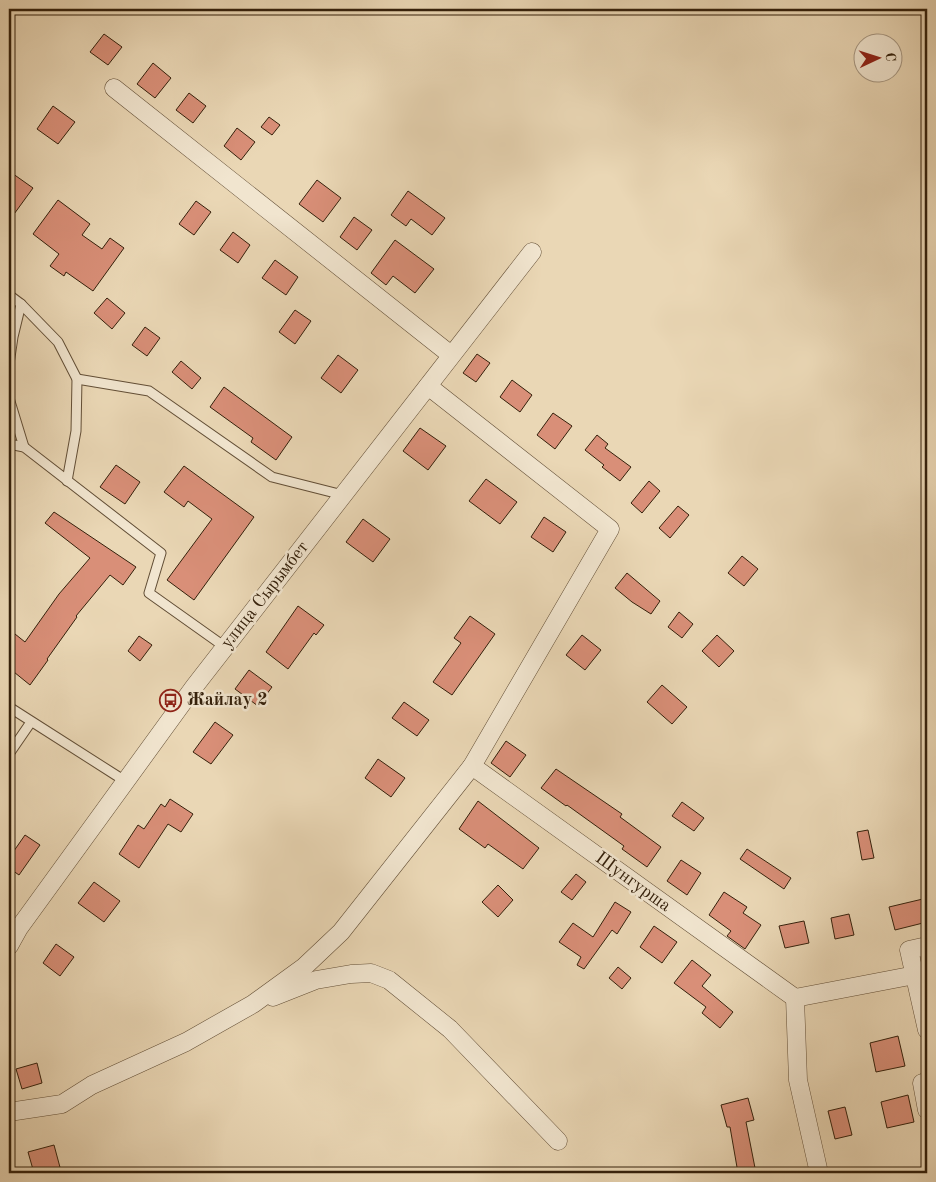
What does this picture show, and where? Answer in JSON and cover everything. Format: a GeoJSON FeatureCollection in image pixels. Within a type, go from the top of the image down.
{"type":"FeatureCollection","features":[{"type":"Feature","properties":{"kind":"street"},"geometry":{"type":"LineString","coordinates":[[114,88],[451,356]]}},
{"type":"Feature","properties":{"kind":"street","name":"улица Сырымбет"},"geometry":{"type":"LineString","coordinates":[[9,946],[14,924],[125,781],[225,647],[532,252]]}},
{"type":"Feature","properties":{"kind":"street"},"geometry":{"type":"LineString","coordinates":[[9,1112],[62,1104],[92,1085],[186,1042],[254,1004],[304,967],[341,932],[472,766],[610,529],[428,386]]}},
{"type":"Feature","properties":{"kind":"street","name":"Шунгурша"},"geometry":{"type":"LineString","coordinates":[[472,766],[795,998]]}},
{"type":"Feature","properties":{"kind":"street"},"geometry":{"type":"LineString","coordinates":[[927,946],[910,950],[927,1030]]}},
{"type":"Feature","properties":{"kind":"street"},"geometry":{"type":"LineString","coordinates":[[254,1004],[316,980],[351,974],[372,973],[389,980],[450,1029],[558,1141]]}},
{"type":"Feature","properties":{"kind":"street"},"geometry":{"type":"LineString","coordinates":[[819,1173],[798,1080],[795,998],[915,975]]}},
{"type":"Feature","properties":{"kind":"street"},"geometry":{"type":"LineString","coordinates":[[925,1082],[927,1110]]}},
{"type":"Feature","properties":{"kind":"lane"},"geometry":{"type":"LineString","coordinates":[[9,295],[21,304],[58,342],[77,379],[76,431],[67,481]]}},
{"type":"Feature","properties":{"kind":"lane"},"geometry":{"type":"LineString","coordinates":[[9,364],[21,304]]}},
{"type":"Feature","properties":{"kind":"lane"},"geometry":{"type":"LineString","coordinates":[[77,379],[149,391],[272,477],[343,495]]}},
{"type":"Feature","properties":{"kind":"lane"},"geometry":{"type":"LineString","coordinates":[[9,398],[24,447]]}},
{"type":"Feature","properties":{"kind":"lane"},"geometry":{"type":"LineString","coordinates":[[9,444],[24,447],[161,553],[149,592],[225,647]]}},
{"type":"Feature","properties":{"kind":"lane"},"geometry":{"type":"LineString","coordinates":[[9,707],[125,781]]}},
{"type":"Feature","properties":{"kind":"lane"},"geometry":{"type":"LineString","coordinates":[[9,754],[32,722]]}},
{"type":"Feature","properties":{"kind":"building"},"geometry":{"type":"Polygon","coordinates":[[[104,34],[122,47],[108,65],[90,52],[104,34]]]}},
{"type":"Feature","properties":{"kind":"building"},"geometry":{"type":"Polygon","coordinates":[[[153,63],[171,78],[155,98],[137,84],[153,63]]]}},
{"type":"Feature","properties":{"kind":"building"},"geometry":{"type":"Polygon","coordinates":[[[189,93],[206,106],[193,123],[176,110],[189,93]]]}},
{"type":"Feature","properties":{"kind":"building"},"geometry":{"type":"Polygon","coordinates":[[[53,106],[75,122],[58,144],[37,129],[53,106]]]}},
{"type":"Feature","properties":{"kind":"building"},"geometry":{"type":"Polygon","coordinates":[[[269,117],[280,125],[272,135],[261,127],[269,117]]]}},
{"type":"Feature","properties":{"kind":"building"},"geometry":{"type":"Polygon","coordinates":[[[237,128],[255,142],[241,160],[224,146],[237,128]]]}},
{"type":"Feature","properties":{"kind":"building"},"geometry":{"type":"Polygon","coordinates":[[[9,171],[33,188],[9,221],[9,171]]]}},
{"type":"Feature","properties":{"kind":"building"},"geometry":{"type":"Polygon","coordinates":[[[317,180],[341,198],[323,222],[299,204],[317,180]]]}},
{"type":"Feature","properties":{"kind":"building"},"geometry":{"type":"Polygon","coordinates":[[[408,191],[445,218],[432,235],[411,219],[406,226],[391,215],[408,191]]]}},
{"type":"Feature","properties":{"kind":"building"},"geometry":{"type":"Polygon","coordinates":[[[58,200],[90,224],[82,235],[102,249],[110,238],[124,248],[93,291],[66,272],[64,276],[50,266],[59,254],[33,234],[58,200]]]}},
{"type":"Feature","properties":{"kind":"building"},"geometry":{"type":"Polygon","coordinates":[[[196,201],[211,212],[194,235],[179,224],[196,201]]]}},
{"type":"Feature","properties":{"kind":"building"},"geometry":{"type":"Polygon","coordinates":[[[354,217],[372,230],[357,250],[340,237],[354,217]]]}},
{"type":"Feature","properties":{"kind":"building"},"geometry":{"type":"Polygon","coordinates":[[[233,232],[250,245],[238,263],[220,250],[233,232]]]}},
{"type":"Feature","properties":{"kind":"building"},"geometry":{"type":"Polygon","coordinates":[[[395,240],[434,269],[415,293],[393,276],[386,285],[371,273],[395,240]]]}},
{"type":"Feature","properties":{"kind":"building"},"geometry":{"type":"Polygon","coordinates":[[[275,260],[298,277],[286,295],[262,278],[275,260]]]}},
{"type":"Feature","properties":{"kind":"building"},"geometry":{"type":"Polygon","coordinates":[[[107,298],[125,313],[112,329],[94,313],[107,298]]]}},
{"type":"Feature","properties":{"kind":"building"},"geometry":{"type":"Polygon","coordinates":[[[295,310],[311,321],[295,344],[279,332],[295,310]]]}},
{"type":"Feature","properties":{"kind":"building"},"geometry":{"type":"Polygon","coordinates":[[[145,327],[160,338],[147,356],[132,345],[145,327]]]}},
{"type":"Feature","properties":{"kind":"building"},"geometry":{"type":"Polygon","coordinates":[[[477,354],[490,363],[476,382],[463,373],[477,354]]]}},
{"type":"Feature","properties":{"kind":"building"},"geometry":{"type":"Polygon","coordinates":[[[338,355],[358,370],[341,393],[321,378],[338,355]]]}},
{"type":"Feature","properties":{"kind":"building"},"geometry":{"type":"Polygon","coordinates":[[[181,361],[201,378],[192,389],[172,372],[181,361]]]}},
{"type":"Feature","properties":{"kind":"building"},"geometry":{"type":"Polygon","coordinates":[[[512,380],[532,395],[520,412],[500,397],[512,380]]]}},
{"type":"Feature","properties":{"kind":"building"},"geometry":{"type":"Polygon","coordinates":[[[224,387],[292,437],[276,460],[251,442],[253,438],[210,407],[224,387]]]}},
{"type":"Feature","properties":{"kind":"building"},"geometry":{"type":"Polygon","coordinates":[[[553,413],[572,426],[555,449],[537,435],[553,413]]]}},
{"type":"Feature","properties":{"kind":"building"},"geometry":{"type":"Polygon","coordinates":[[[420,428],[446,446],[428,470],[403,451],[420,428]]]}},
{"type":"Feature","properties":{"kind":"building"},"geometry":{"type":"Polygon","coordinates":[[[597,435],[608,444],[605,448],[631,467],[620,481],[585,450],[597,435]]]}},
{"type":"Feature","properties":{"kind":"building"},"geometry":{"type":"Polygon","coordinates":[[[116,465],[140,482],[125,504],[100,487],[116,465]]]}},
{"type":"Feature","properties":{"kind":"building"},"geometry":{"type":"Polygon","coordinates":[[[184,466],[254,517],[194,600],[167,580],[212,519],[188,501],[184,507],[164,492],[184,466]]]}},
{"type":"Feature","properties":{"kind":"building"},"geometry":{"type":"Polygon","coordinates":[[[486,479],[517,502],[500,524],[469,501],[486,479]]]}},
{"type":"Feature","properties":{"kind":"building"},"geometry":{"type":"Polygon","coordinates":[[[649,481],[660,491],[642,513],[631,503],[649,481]]]}},
{"type":"Feature","properties":{"kind":"building"},"geometry":{"type":"Polygon","coordinates":[[[678,506],[689,515],[670,538],[659,528],[678,506]]]}},
{"type":"Feature","properties":{"kind":"building"},"geometry":{"type":"Polygon","coordinates":[[[54,512],[136,567],[123,585],[110,575],[76,616],[30,685],[9,668],[9,642],[15,634],[25,642],[59,594],[90,558],[45,523],[54,512]]]}},
{"type":"Feature","properties":{"kind":"building"},"geometry":{"type":"Polygon","coordinates":[[[544,517],[566,532],[553,552],[531,537],[544,517]]]}},
{"type":"Feature","properties":{"kind":"building"},"geometry":{"type":"Polygon","coordinates":[[[363,519],[390,539],[373,562],[346,542],[363,519]]]}},
{"type":"Feature","properties":{"kind":"building"},"geometry":{"type":"Polygon","coordinates":[[[742,556],[758,569],[744,586],[728,573],[742,556]]]}},
{"type":"Feature","properties":{"kind":"building"},"geometry":{"type":"Polygon","coordinates":[[[627,573],[660,601],[651,614],[615,588],[627,573]]]}},
{"type":"Feature","properties":{"kind":"building"},"geometry":{"type":"Polygon","coordinates":[[[298,606],[324,625],[316,635],[314,633],[288,669],[266,652],[298,606]]]}},
{"type":"Feature","properties":{"kind":"building"},"geometry":{"type":"Polygon","coordinates":[[[679,612],[693,624],[682,638],[668,627],[679,612]]]}},
{"type":"Feature","properties":{"kind":"building"},"geometry":{"type":"Polygon","coordinates":[[[470,616],[495,634],[452,695],[433,682],[461,643],[454,638],[470,616]]]}},
{"type":"Feature","properties":{"kind":"building"},"geometry":{"type":"Polygon","coordinates":[[[582,635],[601,650],[585,670],[566,655],[582,635]]]}},
{"type":"Feature","properties":{"kind":"building"},"geometry":{"type":"Polygon","coordinates":[[[717,635],[734,651],[719,667],[702,651],[717,635]]]}},
{"type":"Feature","properties":{"kind":"building"},"geometry":{"type":"Polygon","coordinates":[[[139,636],[152,645],[140,661],[128,651],[139,636]]]}},
{"type":"Feature","properties":{"kind":"building"},"geometry":{"type":"Polygon","coordinates":[[[249,670],[272,687],[258,706],[235,689],[249,670]]]}},
{"type":"Feature","properties":{"kind":"building"},"geometry":{"type":"Polygon","coordinates":[[[662,685],[687,707],[672,724],[647,702],[662,685]]]}},
{"type":"Feature","properties":{"kind":"building"},"geometry":{"type":"Polygon","coordinates":[[[404,702],[429,720],[417,736],[392,718],[404,702]]]}},
{"type":"Feature","properties":{"kind":"building"},"geometry":{"type":"Polygon","coordinates":[[[215,722],[233,735],[211,764],[193,752],[215,722]]]}},
{"type":"Feature","properties":{"kind":"building"},"geometry":{"type":"Polygon","coordinates":[[[506,741],[526,755],[510,777],[491,763],[506,741]]]}},
{"type":"Feature","properties":{"kind":"building"},"geometry":{"type":"Polygon","coordinates":[[[378,759],[405,778],[391,797],[365,778],[378,759]]]}},
{"type":"Feature","properties":{"kind":"building"},"geometry":{"type":"Polygon","coordinates":[[[556,769],[622,814],[620,817],[661,847],[647,867],[622,849],[624,846],[541,788],[556,769]]]}},
{"type":"Feature","properties":{"kind":"building"},"geometry":{"type":"Polygon","coordinates":[[[170,799],[193,814],[181,832],[168,824],[139,868],[119,854],[138,825],[144,829],[161,804],[165,807],[170,799]]]}},
{"type":"Feature","properties":{"kind":"building"},"geometry":{"type":"Polygon","coordinates":[[[478,801],[539,848],[523,869],[488,844],[485,848],[459,829],[478,801]]]}},
{"type":"Feature","properties":{"kind":"building"},"geometry":{"type":"Polygon","coordinates":[[[682,802],[704,818],[694,831],[672,816],[682,802]]]}},
{"type":"Feature","properties":{"kind":"building"},"geometry":{"type":"Polygon","coordinates":[[[868,830],[874,858],[862,860],[857,832],[868,830]]]}},
{"type":"Feature","properties":{"kind":"building"},"geometry":{"type":"Polygon","coordinates":[[[25,835],[40,845],[19,875],[9,868],[9,858],[25,835]]]}},
{"type":"Feature","properties":{"kind":"building"},"geometry":{"type":"Polygon","coordinates":[[[747,849],[791,878],[784,889],[740,859],[747,849]]]}},
{"type":"Feature","properties":{"kind":"building"},"geometry":{"type":"Polygon","coordinates":[[[681,860],[701,873],[687,895],[667,881],[681,860]]]}},
{"type":"Feature","properties":{"kind":"building"},"geometry":{"type":"Polygon","coordinates":[[[576,874],[586,882],[572,900],[561,892],[576,874]]]}},
{"type":"Feature","properties":{"kind":"building"},"geometry":{"type":"Polygon","coordinates":[[[94,882],[120,901],[104,922],[78,903],[94,882]]]}},
{"type":"Feature","properties":{"kind":"building"},"geometry":{"type":"Polygon","coordinates":[[[498,885],[513,900],[498,917],[482,902],[498,885]]]}},
{"type":"Feature","properties":{"kind":"building"},"geometry":{"type":"Polygon","coordinates":[[[724,892],[747,907],[743,913],[761,925],[745,949],[727,936],[731,931],[709,915],[724,892]]]}},
{"type":"Feature","properties":{"kind":"building"},"geometry":{"type":"Polygon","coordinates":[[[927,898],[927,922],[895,930],[889,907],[927,898]]]}},
{"type":"Feature","properties":{"kind":"building"},"geometry":{"type":"Polygon","coordinates":[[[615,902],[631,912],[617,934],[612,930],[584,969],[577,965],[581,957],[559,942],[573,923],[593,937],[615,902]]]}},
{"type":"Feature","properties":{"kind":"building"},"geometry":{"type":"Polygon","coordinates":[[[849,914],[854,935],[835,939],[831,918],[849,914]]]}},
{"type":"Feature","properties":{"kind":"building"},"geometry":{"type":"Polygon","coordinates":[[[804,921],[809,943],[785,948],[779,926],[804,921]]]}},
{"type":"Feature","properties":{"kind":"building"},"geometry":{"type":"Polygon","coordinates":[[[654,926],[677,942],[662,963],[640,947],[654,926]]]}},
{"type":"Feature","properties":{"kind":"building"},"geometry":{"type":"Polygon","coordinates":[[[56,944],[74,957],[60,976],[43,963],[56,944]]]}},
{"type":"Feature","properties":{"kind":"building"},"geometry":{"type":"Polygon","coordinates":[[[692,960],[711,975],[702,986],[733,1012],[720,1028],[702,1013],[706,1007],[674,983],[692,960]]]}},
{"type":"Feature","properties":{"kind":"building"},"geometry":{"type":"Polygon","coordinates":[[[618,967],[631,978],[622,989],[609,978],[618,967]]]}},
{"type":"Feature","properties":{"kind":"building"},"geometry":{"type":"Polygon","coordinates":[[[898,1036],[905,1066],[876,1072],[870,1043],[898,1036]]]}},
{"type":"Feature","properties":{"kind":"building"},"geometry":{"type":"Polygon","coordinates":[[[37,1063],[42,1083],[22,1089],[16,1069],[37,1063]]]}},
{"type":"Feature","properties":{"kind":"building"},"geometry":{"type":"Polygon","coordinates":[[[908,1095],[914,1122],[887,1128],[881,1102],[908,1095]]]}},
{"type":"Feature","properties":{"kind":"building"},"geometry":{"type":"Polygon","coordinates":[[[748,1098],[754,1120],[746,1122],[756,1173],[738,1173],[730,1127],[727,1127],[721,1105],[748,1098]]]}},
{"type":"Feature","properties":{"kind":"building"},"geometry":{"type":"Polygon","coordinates":[[[845,1107],[852,1135],[835,1139],[828,1111],[845,1107]]]}},
{"type":"Feature","properties":{"kind":"building"},"geometry":{"type":"Polygon","coordinates":[[[54,1145],[61,1171],[34,1173],[28,1152],[54,1145]]]}},
{"type":"Feature","properties":{"kind":"place","name":"Жайлау 2"},"geometry":{"type":"Point","coordinates":[171,700]}}]}
